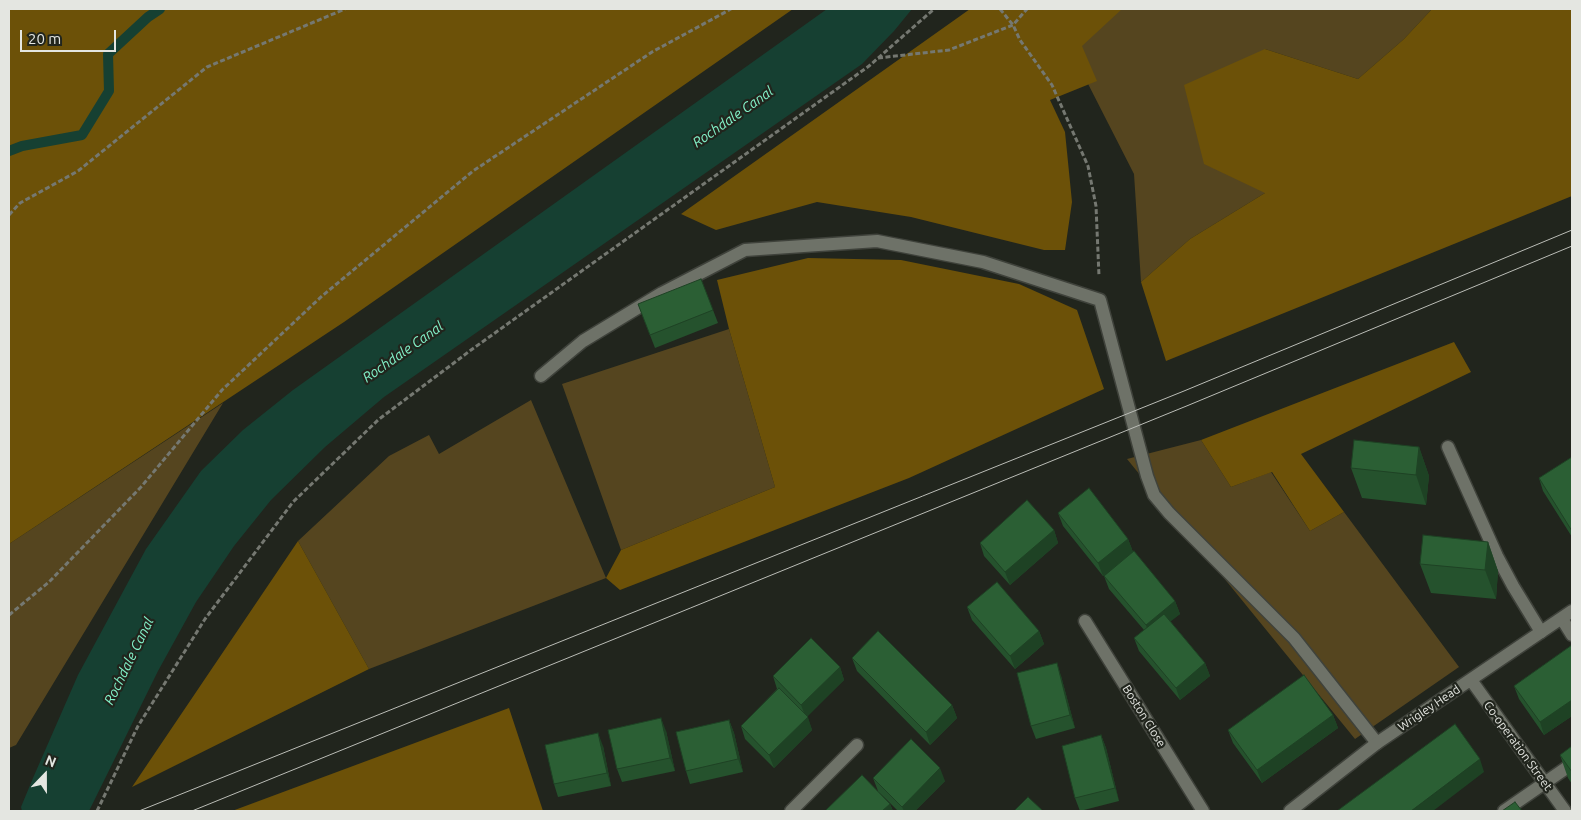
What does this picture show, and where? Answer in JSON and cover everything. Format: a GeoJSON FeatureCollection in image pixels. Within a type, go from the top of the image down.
{"type":"FeatureCollection","features":[{"type":"Feature","properties":{"kind":"street"},"geometry":{"type":"LineString","coordinates":[[541,376],[583,341],[662,293],[744,250],[877,241],[983,262],[1100,300],[1147,476],[1154,495],[1169,513],[1294,638],[1378,744]]}},
{"type":"Feature","properties":{"kind":"street"},"geometry":{"type":"LineString","coordinates":[[1448,447],[1512,586],[1541,632]]}},
{"type":"Feature","properties":{"kind":"street"},"geometry":{"type":"LineString","coordinates":[[1567,615],[1572,634]]}},
{"type":"Feature","properties":{"kind":"street","name":"Wrigley Head"},"geometry":{"type":"LineString","coordinates":[[1290,811],[1378,744],[1567,615]]}},
{"type":"Feature","properties":{"kind":"street","name":"Boston Close"},"geometry":{"type":"LineString","coordinates":[[1085,621],[1203,811]]}},
{"type":"Feature","properties":{"kind":"street","name":"Co-operation Street"},"geometry":{"type":"LineString","coordinates":[[1471,680],[1566,811]]}},
{"type":"Feature","properties":{"kind":"street"},"geometry":{"type":"LineString","coordinates":[[791,811],[856,745]]}},
{"type":"Feature","properties":{"kind":"street"},"geometry":{"type":"LineString","coordinates":[[1504,811],[1572,764]]}},
{"type":"Feature","properties":{"kind":"path"},"geometry":{"type":"LineString","coordinates":[[9,215],[20,203],[78,171],[207,67],[345,9]]}},
{"type":"Feature","properties":{"kind":"path"},"geometry":{"type":"LineString","coordinates":[[9,615],[50,582],[134,494],[222,390],[330,290],[473,171],[652,52],[731,9]]}},
{"type":"Feature","properties":{"kind":"path"},"geometry":{"type":"LineString","coordinates":[[97,811],[138,726],[205,618],[300,495],[386,414],[471,350],[860,72],[934,9]]}},
{"type":"Feature","properties":{"kind":"path"},"geometry":{"type":"LineString","coordinates":[[1000,9],[1013,25],[1020,40],[1052,84],[1088,166],[1096,206],[1100,300]]}},
{"type":"Feature","properties":{"kind":"path"},"geometry":{"type":"LineString","coordinates":[[878,58],[949,50],[1013,25],[1027,9]]}},
{"type":"Feature","properties":{"kind":"shaded area"},"geometry":{"type":"Polygon","coordinates":[[[9,9],[793,9],[344,322],[9,544],[9,9]]]}},
{"type":"Feature","properties":{"kind":"shaded area"},"geometry":{"type":"Polygon","coordinates":[[[970,9],[1122,9],[1082,46],[1097,81],[1050,100],[1065,132],[1072,202],[1065,250],[1044,250],[911,217],[817,202],[716,230],[681,214],[970,9]]]}},
{"type":"Feature","properties":{"kind":"shaded area"},"geometry":{"type":"Polygon","coordinates":[[[1065,9],[1432,9],[1404,39],[1358,79],[1265,49],[1265,193],[1190,239],[1141,282],[1134,174],[1057,23],[1065,9]]]}},
{"type":"Feature","properties":{"kind":"shaded area"},"geometry":{"type":"Polygon","coordinates":[[[1432,9],[1572,9],[1572,196],[1166,361],[1141,282],[1190,239],[1265,193],[1204,164],[1184,85],[1265,49],[1358,79],[1404,39],[1432,9]]]}},
{"type":"Feature","properties":{"kind":"shaded area"},"geometry":{"type":"Polygon","coordinates":[[[808,258],[901,260],[1019,284],[1077,310],[1104,389],[909,478],[620,590],[606,578],[621,550],[775,487],[729,329],[717,280],[808,258]]]}},
{"type":"Feature","properties":{"kind":"shaded area"},"geometry":{"type":"Polygon","coordinates":[[[729,329],[775,487],[621,550],[562,384],[729,329]]]}},
{"type":"Feature","properties":{"kind":"shaded area"},"geometry":{"type":"Polygon","coordinates":[[[1454,342],[1471,372],[1301,454],[1344,512],[1310,531],[1272,472],[1231,487],[1201,440],[1454,342]]]}},
{"type":"Feature","properties":{"kind":"shaded area"},"geometry":{"type":"Polygon","coordinates":[[[531,400],[606,578],[369,669],[298,541],[389,456],[429,435],[439,454],[531,400]]]}},
{"type":"Feature","properties":{"kind":"shaded area"},"geometry":{"type":"Polygon","coordinates":[[[223,403],[16,745],[9,748],[9,544],[223,403]]]}},
{"type":"Feature","properties":{"kind":"shaded area"},"geometry":{"type":"Polygon","coordinates":[[[1201,440],[1231,487],[1271,472],[1310,531],[1344,512],[1459,667],[1355,739],[1127,459],[1201,440]]]}},
{"type":"Feature","properties":{"kind":"shaded area"},"geometry":{"type":"Polygon","coordinates":[[[298,541],[369,669],[132,787],[298,541]]]}},
{"type":"Feature","properties":{"kind":"shaded area"},"geometry":{"type":"Polygon","coordinates":[[[509,708],[543,811],[232,811],[509,708]]]}},
{"type":"Feature","properties":{"kind":"water","name":"Rochdale Canal"},"geometry":{"type":"Polygon","coordinates":[[[827,9],[912,9],[862,64],[384,397],[325,447],[271,500],[234,546],[196,602],[158,671],[89,811],[22,811],[21,807],[78,675],[146,549],[201,471],[243,430],[293,390],[827,9]]]}},
{"type":"Feature","properties":{"kind":"building"},"geometry":{"type":"Polygon","coordinates":[[[701,279],[713,310],[650,335],[638,304],[701,279]]]}},
{"type":"Feature","properties":{"kind":"building"},"geometry":{"type":"Polygon","coordinates":[[[1354,440],[1419,447],[1416,475],[1351,468],[1354,440]]]}},
{"type":"Feature","properties":{"kind":"building"},"geometry":{"type":"Polygon","coordinates":[[[1572,457],[1572,531],[1539,478],[1572,457]]]}},
{"type":"Feature","properties":{"kind":"building"},"geometry":{"type":"Polygon","coordinates":[[[1089,488],[1128,539],[1098,563],[1058,513],[1089,488]]]}},
{"type":"Feature","properties":{"kind":"building"},"geometry":{"type":"Polygon","coordinates":[[[1027,500],[1054,530],[1005,572],[980,543],[1027,500]]]}},
{"type":"Feature","properties":{"kind":"building"},"geometry":{"type":"Polygon","coordinates":[[[1423,535],[1488,542],[1485,570],[1420,564],[1423,535]]]}},
{"type":"Feature","properties":{"kind":"building"},"geometry":{"type":"Polygon","coordinates":[[[1134,551],[1175,601],[1146,625],[1104,576],[1134,551]]]}},
{"type":"Feature","properties":{"kind":"building"},"geometry":{"type":"Polygon","coordinates":[[[997,582],[1039,631],[1010,656],[967,607],[997,582]]]}},
{"type":"Feature","properties":{"kind":"building"},"geometry":{"type":"Polygon","coordinates":[[[1164,614],[1205,663],[1176,688],[1134,638],[1164,614]]]}},
{"type":"Feature","properties":{"kind":"building"},"geometry":{"type":"Polygon","coordinates":[[[878,631],[952,705],[926,732],[852,658],[878,631]]]}},
{"type":"Feature","properties":{"kind":"building"},"geometry":{"type":"Polygon","coordinates":[[[811,638],[840,667],[801,705],[773,676],[811,638]]]}},
{"type":"Feature","properties":{"kind":"building"},"geometry":{"type":"Polygon","coordinates":[[[1572,645],[1572,700],[1540,722],[1514,686],[1572,645]]]}},
{"type":"Feature","properties":{"kind":"building"},"geometry":{"type":"Polygon","coordinates":[[[1057,663],[1070,715],[1031,726],[1017,673],[1057,663]]]}},
{"type":"Feature","properties":{"kind":"building"},"geometry":{"type":"Polygon","coordinates":[[[1304,675],[1333,715],[1257,770],[1228,730],[1304,675]]]}},
{"type":"Feature","properties":{"kind":"building"},"geometry":{"type":"Polygon","coordinates":[[[779,688],[808,717],[769,755],[741,726],[779,688]]]}},
{"type":"Feature","properties":{"kind":"building"},"geometry":{"type":"Polygon","coordinates":[[[661,718],[670,758],[617,769],[608,730],[661,718]]]}},
{"type":"Feature","properties":{"kind":"building"},"geometry":{"type":"Polygon","coordinates":[[[729,720],[738,759],[686,771],[676,732],[729,720]]]}},
{"type":"Feature","properties":{"kind":"building"},"geometry":{"type":"Polygon","coordinates":[[[1455,724],[1480,759],[1411,811],[1337,811],[1455,724]]]}},
{"type":"Feature","properties":{"kind":"building"},"geometry":{"type":"Polygon","coordinates":[[[598,733],[607,773],[554,784],[545,745],[598,733]]]}},
{"type":"Feature","properties":{"kind":"building"},"geometry":{"type":"Polygon","coordinates":[[[1101,735],[1115,788],[1075,798],[1062,746],[1101,735]]]}},
{"type":"Feature","properties":{"kind":"building"},"geometry":{"type":"Polygon","coordinates":[[[911,739],[940,768],[902,807],[873,778],[911,739]]]}},
{"type":"Feature","properties":{"kind":"building"},"geometry":{"type":"Polygon","coordinates":[[[1572,746],[1572,772],[1560,755],[1572,746]]]}},
{"type":"Feature","properties":{"kind":"building"},"geometry":{"type":"Polygon","coordinates":[[[862,775],[890,804],[882,811],[825,811],[862,775]]]}},
{"type":"Feature","properties":{"kind":"building"},"geometry":{"type":"Polygon","coordinates":[[[1028,797],[1043,811],[1014,811],[1028,797]]]}},
{"type":"Feature","properties":{"kind":"building"},"geometry":{"type":"Polygon","coordinates":[[[1515,802],[1522,811],[1502,811],[1515,802]]]}},
{"type":"Feature","properties":{"kind":"waterway"},"geometry":{"type":"LineString","coordinates":[[9,151],[22,146],[82,135],[109,91],[108,54],[148,17],[160,9]]}},
{"type":"Feature","properties":{"kind":"tram line"},"geometry":{"type":"LineString","coordinates":[[139,811],[1184,391],[1572,230]]}},
{"type":"Feature","properties":{"kind":"tram line"},"geometry":{"type":"LineString","coordinates":[[192,811],[1189,405],[1572,246]]}}]}
